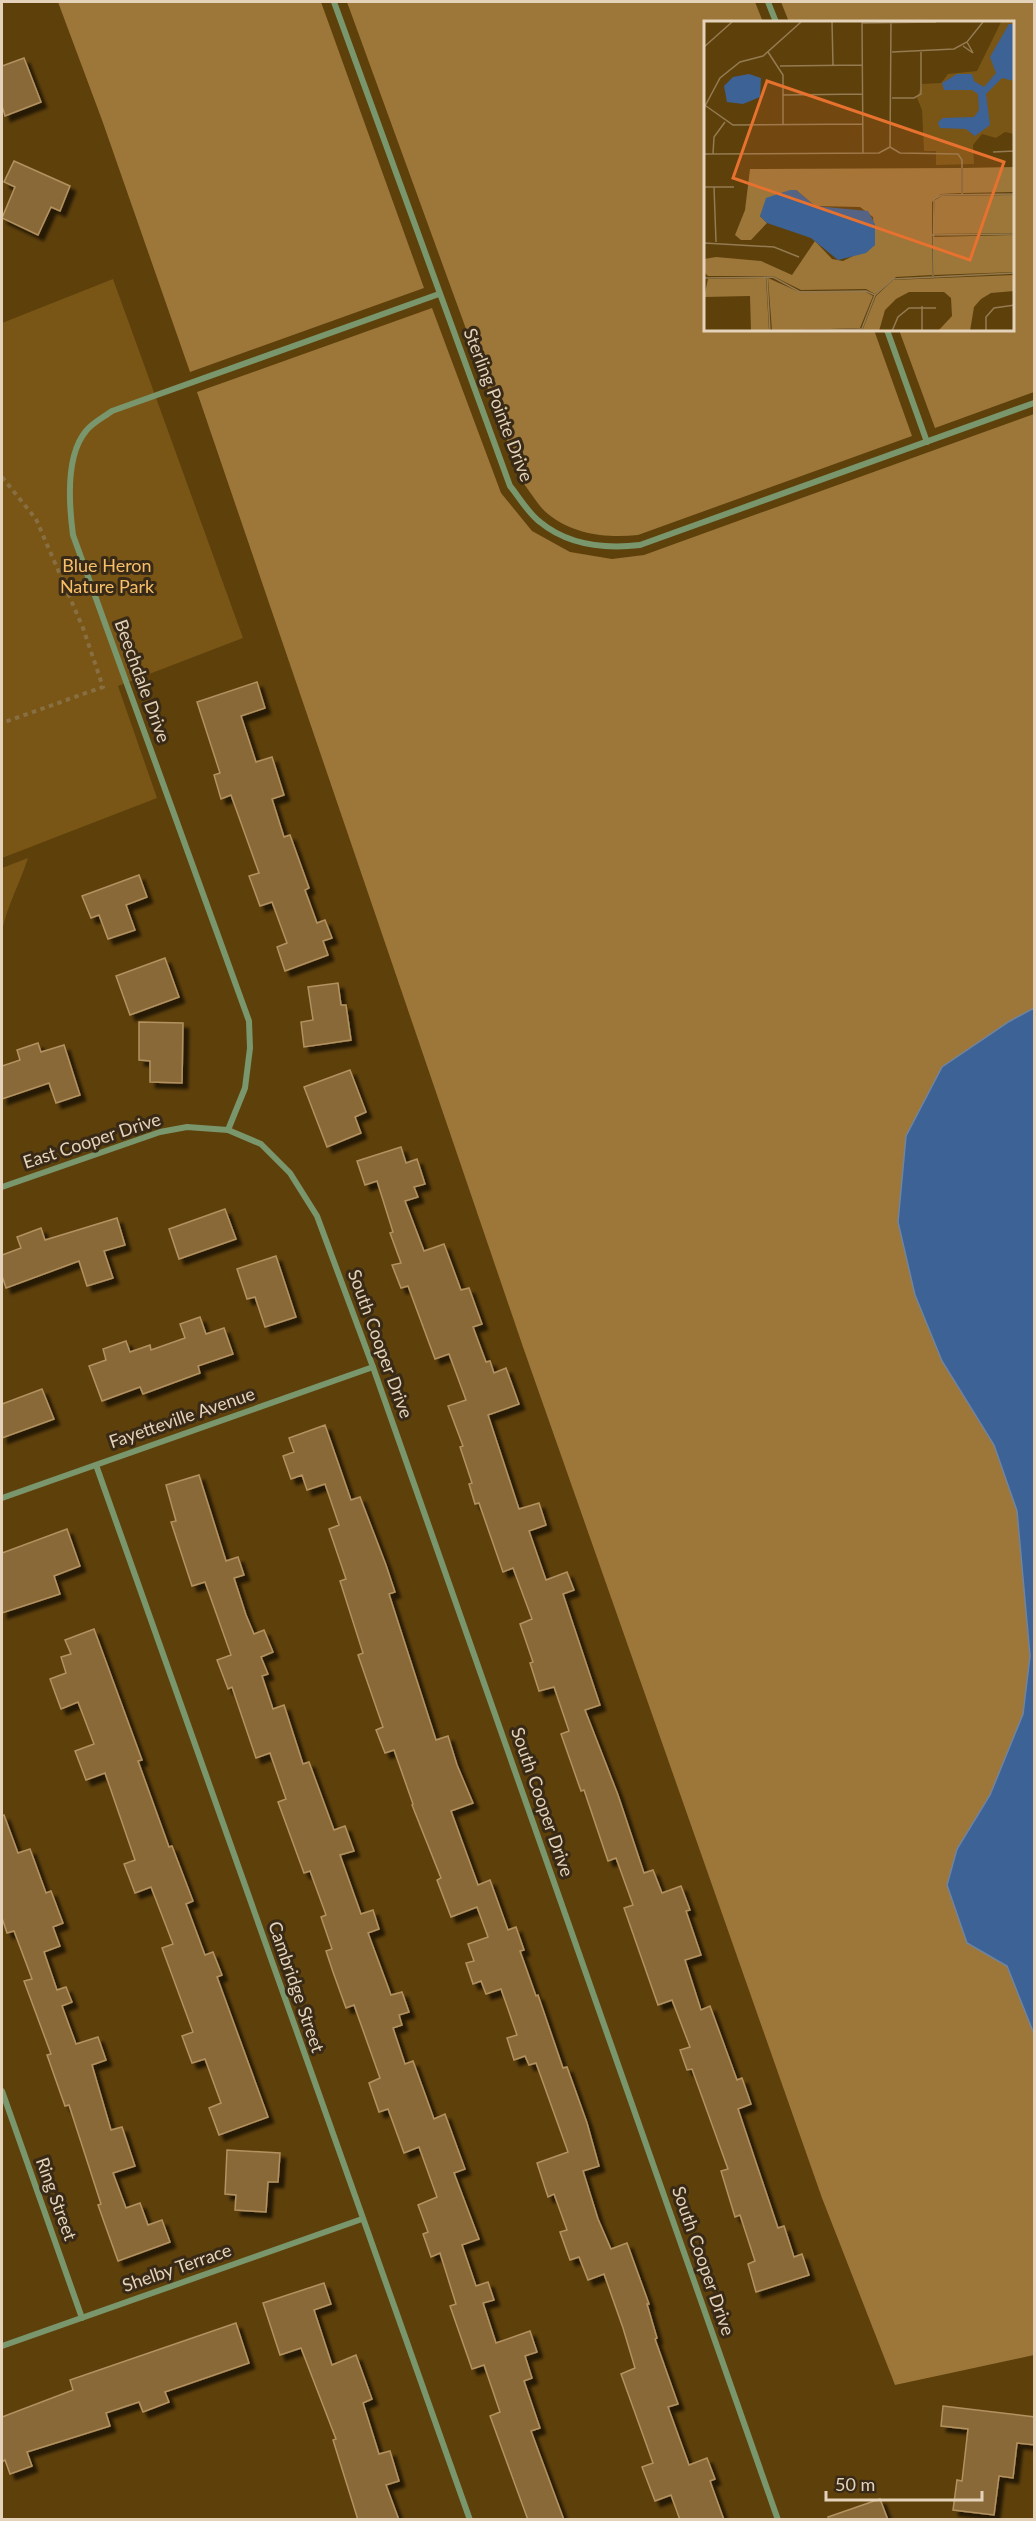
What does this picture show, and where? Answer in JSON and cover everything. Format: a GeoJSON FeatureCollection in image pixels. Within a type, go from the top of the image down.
{"type":"FeatureCollection","features":[{"type":"Feature","properties":{"kind":"street","name":"Sterling Pointe Drive"},"geometry":{"type":"LineString","coordinates":[[334,2],[510,486],[539,522],[576,542],[612,548],[640,545],[1035,403]]}},
{"type":"Feature","properties":{"kind":"street"},"geometry":{"type":"LineString","coordinates":[[768,2],[776,21]]}},
{"type":"Feature","properties":{"kind":"street","name":"Beechdale Drive"},"geometry":{"type":"LineString","coordinates":[[228,1130],[245,1088],[250,1048],[249,1021],[73,535],[70,509],[71,465],[86,432],[112,411],[439,294]]}},
{"type":"Feature","properties":{"kind":"street"},"geometry":{"type":"LineString","coordinates":[[888,332],[927,442]]}},
{"type":"Feature","properties":{"kind":"street","name":"East Cooper Drive"},"geometry":{"type":"LineString","coordinates":[[2,1187],[160,1132],[187,1127],[228,1130]]}},
{"type":"Feature","properties":{"kind":"street","name":"South Cooper Drive"},"geometry":{"type":"LineString","coordinates":[[228,1130],[261,1144],[290,1173],[317,1216],[373,1367],[778,2520]]}},
{"type":"Feature","properties":{"kind":"street","name":"Fayetteville Avenue"},"geometry":{"type":"LineString","coordinates":[[2,1498],[373,1367]]}},
{"type":"Feature","properties":{"kind":"street","name":"Cambridge Street"},"geometry":{"type":"LineString","coordinates":[[96,1465],[470,2520]]}},
{"type":"Feature","properties":{"kind":"street","name":"Ring Street"},"geometry":{"type":"LineString","coordinates":[[2,2091],[82,2318]]}},
{"type":"Feature","properties":{"kind":"street","name":"Shelby Terrace"},"geometry":{"type":"LineString","coordinates":[[2,2346],[362,2219]]}},
{"type":"Feature","properties":{"kind":"path"},"geometry":{"type":"LineString","coordinates":[[2,477],[36,519],[83,628],[103,687],[2,723]]}},
{"type":"Feature","properties":{"kind":"green space","name":"Blue Heron Nature Park"},"geometry":{"type":"Polygon","coordinates":[[[113,279],[243,638],[118,686],[157,798],[2,858],[2,323],[113,279]]]}},
{"type":"Feature","properties":{"kind":"green space"},"geometry":{"type":"Polygon","coordinates":[[[28,858],[7,913],[2,931],[2,868],[28,858]]]}},
{"type":"Feature","properties":{"kind":"shaded area"},"geometry":{"type":"Polygon","coordinates":[[[58,2],[321,2],[424,288],[190,372],[58,2]]]}},
{"type":"Feature","properties":{"kind":"shaded area"},"geometry":{"type":"Polygon","coordinates":[[[347,2],[755,2],[763,21],[704,21],[704,332],[875,332],[912,436],[638,535],[591,534],[569,527],[548,514],[521,480],[347,2]]]}},
{"type":"Feature","properties":{"kind":"shaded area"},"geometry":{"type":"Polygon","coordinates":[[[781,2],[1034,2],[1034,392],[935,428],[900,332],[1015,332],[1015,21],[789,21],[781,2]]]}},
{"type":"Feature","properties":{"kind":"shaded area"},"geometry":{"type":"Polygon","coordinates":[[[432,308],[501,493],[532,531],[570,552],[612,559],[644,555],[1034,414],[1034,1008],[1010,1021],[942,1067],[942,1361],[994,1445],[1017,1511],[1030,1656],[1023,1714],[990,1795],[957,1849],[967,1943],[1007,1966],[1034,2034],[1034,2355],[895,2385],[822,2198],[523,1347],[197,392],[432,308]]]}},
{"type":"Feature","properties":{"kind":"water"},"geometry":{"type":"Polygon","coordinates":[[[1034,1008],[1034,2034],[1007,1966],[967,1943],[947,1885],[957,1849],[990,1795],[1023,1714],[1030,1656],[1017,1511],[994,1445],[942,1361],[915,1295],[898,1222],[906,1136],[942,1067],[1010,1021],[1034,1008]]]}},
{"type":"Feature","properties":{"kind":"building"},"geometry":{"type":"Polygon","coordinates":[[[24,58],[41,102],[5,116],[2,106],[2,66],[24,58]]]}},
{"type":"Feature","properties":{"kind":"building"},"geometry":{"type":"Polygon","coordinates":[[[14,161],[70,186],[60,211],[51,207],[38,235],[2,218],[15,187],[4,182],[14,161]]]}},
{"type":"Feature","properties":{"kind":"building"},"geometry":{"type":"Polygon","coordinates":[[[257,682],[265,708],[241,716],[256,762],[272,757],[284,795],[272,799],[284,837],[290,835],[309,888],[305,890],[317,923],[325,920],[332,938],[323,941],[328,955],[285,971],[277,947],[287,943],[272,902],[260,906],[249,876],[259,873],[231,795],[221,799],[214,775],[220,773],[197,702],[257,682]]]}},
{"type":"Feature","properties":{"kind":"building"},"geometry":{"type":"Polygon","coordinates":[[[139,875],[147,897],[126,905],[135,930],[108,939],[99,915],[91,918],[82,896],[139,875]]]}},
{"type":"Feature","properties":{"kind":"building"},"geometry":{"type":"Polygon","coordinates":[[[165,958],[179,997],[130,1015],[116,976],[165,958]]]}},
{"type":"Feature","properties":{"kind":"building"},"geometry":{"type":"Polygon","coordinates":[[[338,983],[341,1005],[346,1005],[351,1040],[304,1047],[301,1022],[313,1020],[308,987],[338,983]]]}},
{"type":"Feature","properties":{"kind":"building"},"geometry":{"type":"Polygon","coordinates":[[[139,1022],[183,1023],[182,1083],[150,1082],[150,1061],[139,1060],[139,1022]]]}},
{"type":"Feature","properties":{"kind":"building"},"geometry":{"type":"Polygon","coordinates":[[[38,1043],[41,1052],[64,1045],[80,1095],[56,1103],[49,1083],[2,1099],[2,1066],[20,1060],[17,1050],[38,1043]]]}},
{"type":"Feature","properties":{"kind":"building"},"geometry":{"type":"Polygon","coordinates":[[[350,1070],[366,1112],[355,1117],[361,1133],[327,1147],[304,1087],[350,1070]]]}},
{"type":"Feature","properties":{"kind":"building"},"geometry":{"type":"Polygon","coordinates":[[[401,1147],[406,1163],[417,1159],[425,1184],[414,1187],[418,1197],[405,1201],[424,1251],[444,1244],[461,1290],[469,1288],[482,1324],[473,1327],[486,1362],[490,1361],[494,1373],[506,1368],[519,1404],[488,1415],[519,1509],[539,1503],[546,1525],[529,1531],[546,1580],[567,1572],[574,1590],[563,1594],[600,1705],[585,1710],[618,1795],[644,1873],[653,1870],[662,1893],[681,1886],[690,1910],[686,1911],[701,1955],[685,1960],[701,2010],[710,2006],[737,2080],[742,2078],[751,2104],[738,2109],[778,2228],[784,2226],[794,2257],[802,2254],[809,2275],[756,2292],[748,2264],[755,2261],[740,2215],[735,2217],[721,2171],[728,2169],[692,2069],[687,2070],[680,2050],[690,2047],[672,2000],[658,2005],[624,1908],[633,1905],[616,1858],[608,1861],[584,1790],[581,1791],[561,1734],[569,1731],[554,1687],[539,1691],[530,1663],[533,1662],[520,1624],[532,1619],[513,1568],[503,1572],[479,1503],[475,1504],[469,1484],[472,1483],[460,1447],[463,1446],[448,1406],[466,1400],[449,1354],[435,1359],[408,1286],[401,1288],[392,1265],[401,1263],[390,1233],[393,1232],[377,1181],[365,1185],[357,1161],[401,1147]]]}},
{"type":"Feature","properties":{"kind":"building"},"geometry":{"type":"Polygon","coordinates":[[[225,1209],[236,1239],[179,1259],[169,1229],[225,1209]]]}},
{"type":"Feature","properties":{"kind":"building"},"geometry":{"type":"Polygon","coordinates":[[[117,1218],[125,1245],[104,1251],[113,1278],[87,1286],[79,1261],[6,1288],[2,1276],[2,1255],[21,1248],[17,1237],[41,1228],[45,1240],[117,1218]]]}},
{"type":"Feature","properties":{"kind":"building"},"geometry":{"type":"Polygon","coordinates":[[[276,1256],[296,1317],[265,1327],[255,1297],[247,1299],[237,1269],[276,1256]]]}},
{"type":"Feature","properties":{"kind":"building"},"geometry":{"type":"Polygon","coordinates":[[[200,1317],[206,1334],[224,1328],[233,1354],[198,1366],[200,1373],[143,1394],[140,1387],[102,1401],[89,1366],[106,1360],[103,1349],[126,1341],[130,1352],[150,1345],[151,1350],[185,1338],[180,1324],[200,1317]]]}},
{"type":"Feature","properties":{"kind":"building"},"geometry":{"type":"Polygon","coordinates":[[[42,1389],[54,1419],[2,1438],[2,1404],[42,1389]]]}},
{"type":"Feature","properties":{"kind":"building"},"geometry":{"type":"Polygon","coordinates":[[[325,1425],[351,1500],[360,1497],[386,1565],[395,1592],[389,1594],[436,1740],[448,1736],[473,1803],[451,1811],[478,1885],[490,1880],[508,1930],[516,1927],[524,1950],[520,1951],[536,1996],[538,1995],[563,2068],[567,2067],[587,2123],[599,2166],[583,2171],[598,2219],[611,2249],[627,2243],[649,2304],[647,2304],[657,2338],[655,2339],[678,2404],[668,2407],[689,2465],[707,2458],[715,2479],[710,2481],[724,2520],[680,2520],[671,2495],[655,2501],[642,2467],[653,2463],[621,2374],[635,2368],[623,2328],[604,2274],[588,2280],[579,2257],[570,2260],[560,2232],[567,2230],[554,2194],[548,2197],[537,2163],[568,2152],[536,2063],[529,2065],[525,2056],[514,2060],[507,2038],[517,2035],[501,1989],[486,1994],[481,1981],[473,1984],[466,1963],[474,1961],[468,1944],[488,1937],[477,1907],[451,1917],[437,1880],[441,1878],[412,1805],[394,1750],[385,1753],[376,1730],[383,1727],[358,1655],[363,1653],[340,1581],[346,1579],[329,1529],[339,1525],[325,1484],[307,1490],[302,1475],[291,1479],[283,1456],[294,1452],[289,1438],[325,1425]]]}},
{"type":"Feature","properties":{"kind":"building"},"geometry":{"type":"Polygon","coordinates":[[[199,1475],[226,1561],[238,1557],[244,1575],[234,1578],[246,1615],[254,1634],[264,1630],[273,1652],[261,1657],[268,1674],[262,1676],[273,1709],[284,1705],[303,1764],[309,1762],[334,1830],[345,1826],[354,1851],[340,1855],[361,1914],[373,1910],[379,1929],[368,1933],[391,1995],[402,1992],[409,2012],[399,2015],[402,2025],[393,2028],[405,2064],[413,2061],[434,2119],[445,2114],[465,2169],[454,2173],[479,2239],[462,2245],[476,2286],[488,2282],[494,2300],[483,2303],[496,2343],[530,2331],[537,2352],[525,2356],[532,2378],[524,2381],[540,2428],[531,2431],[564,2520],[528,2520],[490,2416],[500,2412],[484,2365],[472,2369],[450,2306],[456,2304],[440,2253],[431,2257],[423,2234],[428,2232],[418,2205],[437,2197],[419,2147],[404,2153],[388,2109],[379,2112],[369,2083],[380,2078],[354,2005],[346,2008],[333,1972],[326,1951],[332,1949],[321,1917],[326,1915],[310,1871],[304,1873],[278,1802],[286,1799],[270,1753],[256,1758],[232,1687],[228,1689],[217,1660],[231,1655],[205,1582],[192,1586],[171,1522],[176,1521],[166,1485],[199,1475]]]}},
{"type":"Feature","properties":{"kind":"building"},"geometry":{"type":"Polygon","coordinates":[[[67,1529],[80,1566],[54,1576],[60,1594],[2,1613],[2,1553],[67,1529]]]}},
{"type":"Feature","properties":{"kind":"building"},"geometry":{"type":"Polygon","coordinates":[[[94,1629],[142,1760],[138,1761],[169,1847],[172,1846],[193,1901],[186,1904],[205,1955],[213,1952],[222,1975],[217,1977],[268,2117],[219,2135],[209,2108],[221,2103],[205,2059],[192,2063],[182,2036],[193,2032],[162,1948],[173,1944],[151,1887],[135,1893],[124,1864],[135,1860],[105,1773],[86,1780],[75,1751],[94,1744],[78,1702],[61,1709],[50,1679],[66,1673],[61,1657],[71,1654],[65,1640],[94,1629]]]}},
{"type":"Feature","properties":{"kind":"building"},"geometry":{"type":"Polygon","coordinates":[[[2,1815],[4,1815],[18,1853],[30,1849],[46,1893],[51,1891],[63,1923],[53,1927],[60,1946],[44,1952],[57,1990],[66,1987],[72,2002],[62,2006],[76,2044],[98,2037],[106,2060],[92,2065],[111,2130],[122,2127],[135,2166],[113,2173],[126,2208],[140,2203],[148,2225],[162,2220],[170,2242],[118,2261],[98,2205],[101,2204],[69,2105],[65,2106],[47,2055],[51,2054],[24,1981],[32,1979],[14,1931],[7,1933],[2,1918],[2,1815]]]}},
{"type":"Feature","properties":{"kind":"building"},"geometry":{"type":"Polygon","coordinates":[[[227,2150],[280,2153],[278,2182],[268,2182],[266,2212],[235,2210],[236,2195],[225,2194],[227,2150]]]}},
{"type":"Feature","properties":{"kind":"building"},"geometry":{"type":"Polygon","coordinates":[[[324,2283],[331,2304],[314,2310],[332,2365],[356,2355],[372,2399],[363,2403],[379,2454],[390,2451],[399,2481],[386,2485],[399,2520],[358,2520],[333,2440],[336,2439],[301,2348],[280,2355],[263,2303],[324,2283]]]}},
{"type":"Feature","properties":{"kind":"building"},"geometry":{"type":"Polygon","coordinates":[[[236,2323],[249,2363],[165,2392],[169,2402],[143,2412],[139,2402],[106,2413],[110,2426],[27,2452],[32,2466],[10,2474],[5,2460],[2,2462],[2,2417],[73,2390],[70,2380],[236,2323]]]}},
{"type":"Feature","properties":{"kind":"building"},"geometry":{"type":"Polygon","coordinates":[[[943,2406],[1035,2417],[1035,2445],[1017,2443],[1013,2478],[999,2476],[994,2515],[953,2510],[957,2480],[962,2481],[968,2429],[941,2426],[943,2406]]]}},
{"type":"Feature","properties":{"kind":"building"},"geometry":{"type":"Polygon","coordinates":[[[880,2499],[888,2520],[829,2520],[828,2517],[880,2499]]]}}]}
